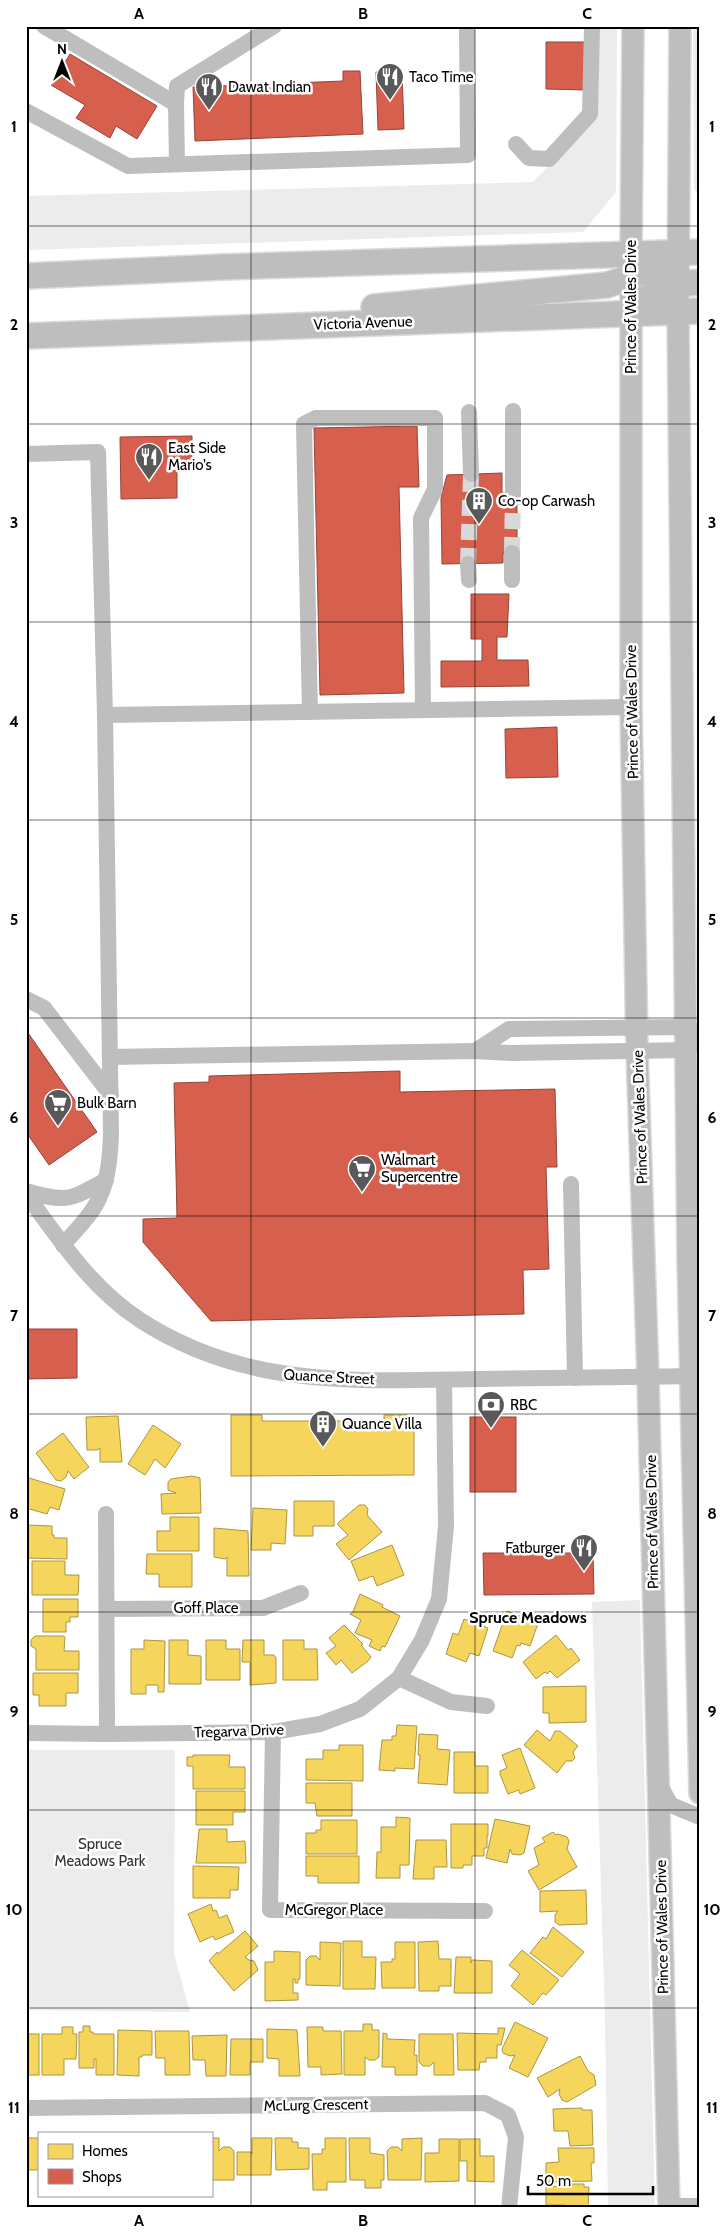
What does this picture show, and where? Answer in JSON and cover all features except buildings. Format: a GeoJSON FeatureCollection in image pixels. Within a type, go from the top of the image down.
{"type":"FeatureCollection","features":[{"type":"Feature","properties":{"kind":"highway"},"geometry":{"type":"LineString","coordinates":[[26,276],[631,266],[690,253]]}},
{"type":"Feature","properties":{"kind":"highway"},"geometry":{"type":"LineString","coordinates":[[112,332],[607,285],[631,266]]}},
{"type":"Feature","properties":{"kind":"highway"},"geometry":{"type":"LineString","coordinates":[[631,313],[656,290],[689,283]]}},
{"type":"Feature","properties":{"kind":"highway","name":"Victoria Avenue"},"geometry":{"type":"LineString","coordinates":[[26,336],[689,311]]}},
{"type":"Feature","properties":{"kind":"main road","name":"Prince of Wales Drive"},"geometry":{"type":"LineString","coordinates":[[633,26],[631,707],[637,1050],[648,1377],[669,2207]]}},
{"type":"Feature","properties":{"kind":"main road"},"geometry":{"type":"LineString","coordinates":[[680,26],[690,253],[695,1376],[700,1793]]}},
{"type":"Feature","properties":{"kind":"street"},"geometry":{"type":"LineString","coordinates":[[44,26],[176,104]]}},
{"type":"Feature","properties":{"kind":"street"},"geometry":{"type":"LineString","coordinates":[[178,164],[177,86],[274,26]]}},
{"type":"Feature","properties":{"kind":"street"},"geometry":{"type":"LineString","coordinates":[[26,111],[128,166],[468,156],[467,26]]}},
{"type":"Feature","properties":{"kind":"street"},"geometry":{"type":"LineString","coordinates":[[516,144],[529,158],[549,158],[590,114],[592,26]]}},
{"type":"Feature","properties":{"kind":"street"},"geometry":{"type":"LineString","coordinates":[[513,411],[513,493]]}},
{"type":"Feature","properties":{"kind":"street"},"geometry":{"type":"LineString","coordinates":[[470,412],[471,474]]}},
{"type":"Feature","properties":{"kind":"street"},"geometry":{"type":"LineString","coordinates":[[310,712],[304,424],[316,418],[435,418],[435,489],[421,518],[423,710]]}},
{"type":"Feature","properties":{"kind":"street"},"geometry":{"type":"LineString","coordinates":[[26,454],[98,452],[105,715],[111,1095],[109,1162],[106,1180],[96,1206],[63,1246]]}},
{"type":"Feature","properties":{"kind":"street"},"geometry":{"type":"LineString","coordinates":[[512,553],[512,580]]}},
{"type":"Feature","properties":{"kind":"street"},"geometry":{"type":"LineString","coordinates":[[105,715],[631,707]]}},
{"type":"Feature","properties":{"kind":"street"},"geometry":{"type":"LineString","coordinates":[[26,1000],[44,1008],[111,1095]]}},
{"type":"Feature","properties":{"kind":"street"},"geometry":{"type":"LineString","coordinates":[[475,1051],[509,1029],[637,1026],[693,1037]]}},
{"type":"Feature","properties":{"kind":"street"},"geometry":{"type":"LineString","coordinates":[[110,1057],[637,1050],[693,1037]]}},
{"type":"Feature","properties":{"kind":"street"},"geometry":{"type":"LineString","coordinates":[[26,1193],[51,1199],[74,1198],[106,1180]]}},
{"type":"Feature","properties":{"kind":"street"},"geometry":{"type":"LineString","coordinates":[[571,1184],[575,1378]]}},
{"type":"Feature","properties":{"kind":"street","name":"Quance Street"},"geometry":{"type":"LineString","coordinates":[[26,1193],[63,1246],[84,1271],[138,1319],[173,1340],[206,1355],[244,1366],[280,1374],[331,1378],[444,1380],[695,1376]]}},
{"type":"Feature","properties":{"kind":"street","name":"Tregarva Drive"},"geometry":{"type":"LineString","coordinates":[[26,1732],[107,1734],[273,1732],[320,1724],[360,1708],[399,1678],[422,1640],[439,1599],[446,1526],[444,1380]]}},
{"type":"Feature","properties":{"kind":"street"},"geometry":{"type":"LineString","coordinates":[[106,1514],[107,1734]]}},
{"type":"Feature","properties":{"kind":"street","name":"Goff Place"},"geometry":{"type":"LineString","coordinates":[[107,1609],[263,1608],[301,1593]]}},
{"type":"Feature","properties":{"kind":"street"},"geometry":{"type":"LineString","coordinates":[[399,1678],[450,1702],[487,1706]]}},
{"type":"Feature","properties":{"kind":"street","name":"McGregor Place"},"geometry":{"type":"LineString","coordinates":[[273,1732],[270,1910],[485,1911]]}},
{"type":"Feature","properties":{"kind":"street"},"geometry":{"type":"LineString","coordinates":[[658,1782],[671,1805],[700,1817]]}},
{"type":"Feature","properties":{"kind":"street","name":"McLurg Crescent"},"geometry":{"type":"LineString","coordinates":[[26,2108],[485,2104],[508,2115],[516,2137],[510,2208]]}},
{"type":"Feature","properties":{"kind":"street"},"geometry":{"type":"LineString","coordinates":[[669,2207],[700,2206]]}},
{"type":"Feature","properties":{"kind":"green space"},"geometry":{"type":"Polygon","coordinates":[[[597,26],[617,26],[616,192],[583,232],[26,250],[26,196],[533,182],[596,117],[597,26]]]}},
{"type":"Feature","properties":{"kind":"green space"},"geometry":{"type":"Polygon","coordinates":[[[693,26],[700,26],[700,195],[694,189],[693,26]]]}},
{"type":"Feature","properties":{"kind":"green space"},"geometry":{"type":"Polygon","coordinates":[[[640,1600],[655,2208],[608,2208],[605,2016],[592,1602],[640,1600]]]}},
{"type":"Feature","properties":{"kind":"green space","name":"Spruce Meadows Park"},"geometry":{"type":"Polygon","coordinates":[[[26,1750],[175,1750],[174,1954],[190,2012],[26,2010],[26,1750]]]}},
{"type":"Feature","properties":{"kind":"tunnel"},"geometry":{"type":"LineString","coordinates":[[468,564],[471,474]]}},
{"type":"Feature","properties":{"kind":"tunnel"},"geometry":{"type":"LineString","coordinates":[[512,553],[513,493]]}},
{"type":"Feature","properties":{"kind":"place","name":"Taco Time"},"geometry":{"type":"Point","coordinates":[390,101]}},
{"type":"Feature","properties":{"kind":"place","name":"Dawat Indian"},"geometry":{"type":"Point","coordinates":[209,111]}},
{"type":"Feature","properties":{"kind":"place","name":"East Side Mario's"},"geometry":{"type":"Point","coordinates":[149,481]}},
{"type":"Feature","properties":{"kind":"place","name":"Co-op Carwash"},"geometry":{"type":"Point","coordinates":[479,525]}},
{"type":"Feature","properties":{"kind":"place","name":"Bulk Barn"},"geometry":{"type":"Point","coordinates":[58,1127]}},
{"type":"Feature","properties":{"kind":"place","name":"Walmart Supercentre"},"geometry":{"type":"Point","coordinates":[362,1193]}},
{"type":"Feature","properties":{"kind":"place","name":"RBC"},"geometry":{"type":"Point","coordinates":[491,1429]}},
{"type":"Feature","properties":{"kind":"place","name":"Quance Villa"},"geometry":{"type":"Point","coordinates":[323,1448]}},
{"type":"Feature","properties":{"kind":"place","name":"Fatburger"},"geometry":{"type":"Point","coordinates":[584,1572]}},
{"type":"Feature","properties":{"kind":"district","name":"Spruce Meadows"},"geometry":{"type":"Point","coordinates":[528,1617]}}]}
